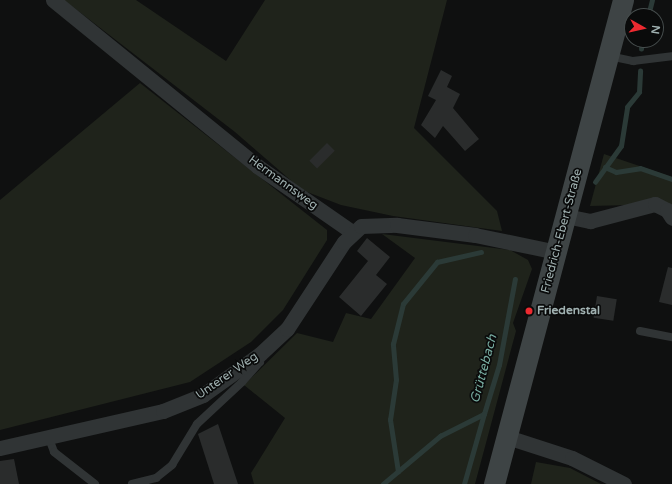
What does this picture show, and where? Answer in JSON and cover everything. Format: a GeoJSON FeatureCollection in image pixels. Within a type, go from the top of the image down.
{"type":"FeatureCollection","features":[{"type":"Feature","properties":{"kind":"main road","name":"Friedrich-Ebert-Straße"},"geometry":{"type":"LineString","coordinates":[[494,484],[623,0]]}},
{"type":"Feature","properties":{"kind":"street","name":"Hermannsweg"},"geometry":{"type":"LineString","coordinates":[[53,0],[257,166],[352,232]]}},
{"type":"Feature","properties":{"kind":"street"},"geometry":{"type":"LineString","coordinates":[[566,216],[590,221],[655,204],[667,210],[672,218]]}},
{"type":"Feature","properties":{"kind":"street"},"geometry":{"type":"LineString","coordinates":[[352,232],[374,223],[397,225],[474,235],[557,252]]}},
{"type":"Feature","properties":{"kind":"street","name":"Unterer Weg"},"geometry":{"type":"LineString","coordinates":[[0,448],[186,404],[260,354],[296,318],[352,232]]}},
{"type":"Feature","properties":{"kind":"street"},"geometry":{"type":"LineString","coordinates":[[507,437],[572,458],[624,484]]}},
{"type":"Feature","properties":{"kind":"lane"},"geometry":{"type":"LineString","coordinates":[[608,56],[633,61],[672,56]]}},
{"type":"Feature","properties":{"kind":"lane"},"geometry":{"type":"LineString","coordinates":[[640,331],[672,337]]}},
{"type":"Feature","properties":{"kind":"lane"},"geometry":{"type":"LineString","coordinates":[[132,484],[156,478],[172,465],[197,424],[247,377],[260,362],[260,354]]}},
{"type":"Feature","properties":{"kind":"lane"},"geometry":{"type":"LineString","coordinates":[[48,436],[54,452],[95,484]]}},
{"type":"Feature","properties":{"kind":"shaded area"},"geometry":{"type":"Polygon","coordinates":[[[64,0],[136,0],[226,61],[265,0],[447,0],[414,128],[497,211],[502,231],[393,216],[341,205],[302,190],[235,132],[64,0]]]}},
{"type":"Feature","properties":{"kind":"shaded area"},"geometry":{"type":"Polygon","coordinates":[[[140,83],[327,230],[327,240],[283,310],[251,342],[190,382],[0,430],[0,200],[140,83]]]}},
{"type":"Feature","properties":{"kind":"shaded area"},"geometry":{"type":"Polygon","coordinates":[[[604,154],[672,177],[672,204],[590,206],[604,154]]]}},
{"type":"Feature","properties":{"kind":"shaded area"},"geometry":{"type":"Polygon","coordinates":[[[382,234],[510,250],[528,260],[532,269],[513,323],[516,331],[475,484],[254,484],[251,473],[285,418],[244,385],[297,333],[333,342],[346,313],[371,319],[415,258],[382,234]]]}},
{"type":"Feature","properties":{"kind":"shaded area"},"geometry":{"type":"Polygon","coordinates":[[[536,462],[570,468],[601,484],[531,484],[536,462]]]}},
{"type":"Feature","properties":{"kind":"building"},"geometry":{"type":"Polygon","coordinates":[[[441,70],[452,76],[447,87],[460,94],[453,108],[479,139],[465,151],[443,126],[435,138],[421,125],[436,100],[428,96],[441,70]]]}},
{"type":"Feature","properties":{"kind":"building"},"geometry":{"type":"Polygon","coordinates":[[[327,143],[335,151],[317,168],[309,161],[327,143]]]}},
{"type":"Feature","properties":{"kind":"building"},"geometry":{"type":"Polygon","coordinates":[[[367,238],[390,257],[376,275],[387,284],[361,316],[339,297],[368,261],[357,251],[367,238]]]}},
{"type":"Feature","properties":{"kind":"building"},"geometry":{"type":"Polygon","coordinates":[[[668,267],[672,268],[672,305],[659,302],[668,267]]]}},
{"type":"Feature","properties":{"kind":"building"},"geometry":{"type":"Polygon","coordinates":[[[597,296],[617,299],[613,321],[594,318],[597,296]]]}},
{"type":"Feature","properties":{"kind":"building"},"geometry":{"type":"Polygon","coordinates":[[[218,424],[238,484],[214,484],[198,434],[218,424]]]}},
{"type":"Feature","properties":{"kind":"building"},"geometry":{"type":"Polygon","coordinates":[[[14,459],[19,484],[0,484],[0,461],[14,459]]]}},
{"type":"Feature","properties":{"kind":"waterway","name":"Grüttebach"},"geometry":{"type":"LineString","coordinates":[[650,8],[652,0]]}},
{"type":"Feature","properties":{"kind":"waterway","name":"Grüttebach"},"geometry":{"type":"LineString","coordinates":[[595,182],[621,146],[627,107],[639,92],[640,71]]}},
{"type":"Feature","properties":{"kind":"waterway"},"geometry":{"type":"LineString","coordinates":[[605,167],[616,172],[640,168],[672,179]]}},
{"type":"Feature","properties":{"kind":"waterway"},"geometry":{"type":"LineString","coordinates":[[398,472],[390,420],[396,380],[393,344],[403,304],[437,262],[481,252]]}},
{"type":"Feature","properties":{"kind":"waterway","name":"Grüttebach"},"geometry":{"type":"LineString","coordinates":[[383,484],[440,436],[484,414],[499,365],[515,279]]}},
{"type":"Feature","properties":{"kind":"waterway"},"geometry":{"type":"LineString","coordinates":[[464,484],[484,414]]}},
{"type":"Feature","properties":{"kind":"place","name":"Friedenstal"},"geometry":{"type":"Point","coordinates":[529,311]}}]}
